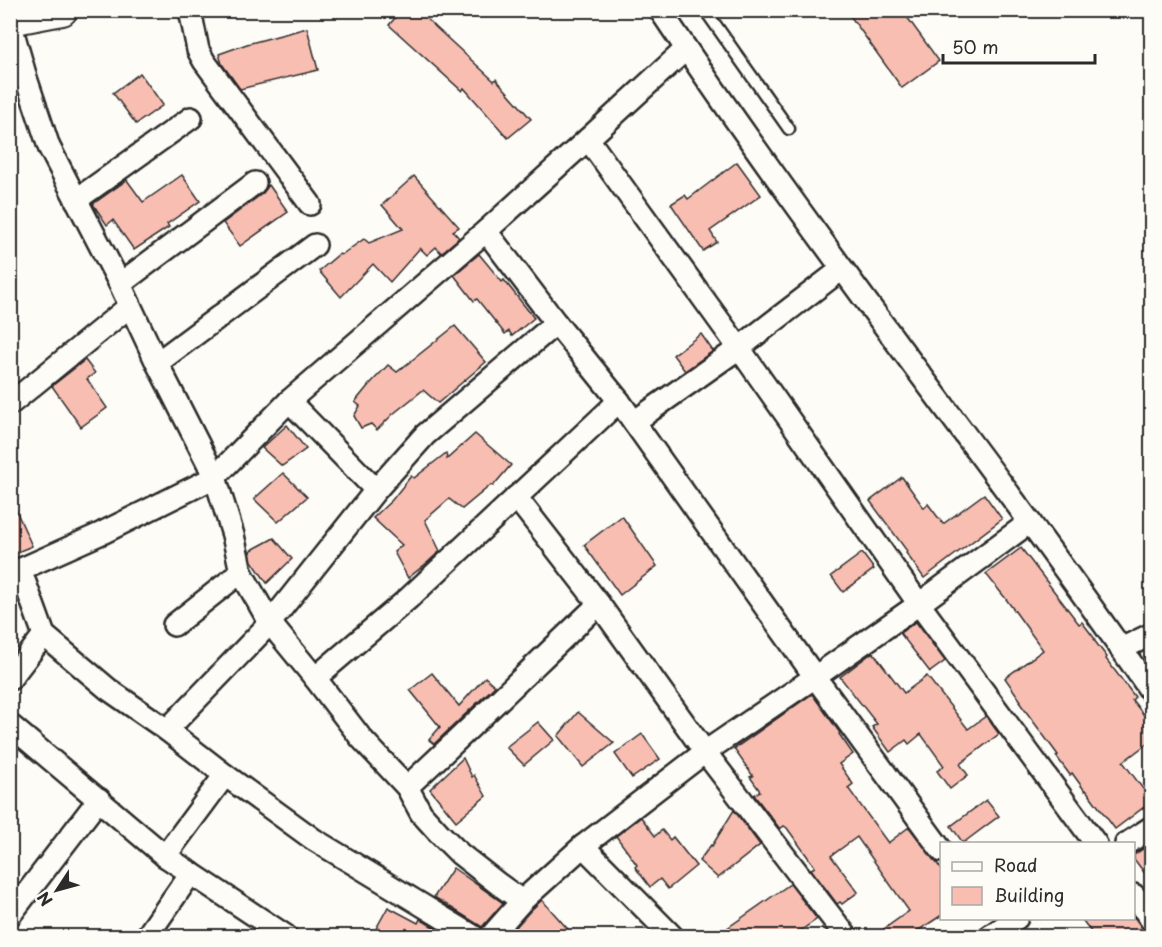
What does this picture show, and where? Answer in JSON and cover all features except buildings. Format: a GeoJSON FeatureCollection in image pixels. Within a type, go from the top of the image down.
{"type":"FeatureCollection","features":[{"type":"Feature","properties":{"kind":"main road"},"geometry":{"type":"LineString","coordinates":[[10,21],[62,10]]}},
{"type":"Feature","properties":{"kind":"street"},"geometry":{"type":"LineString","coordinates":[[190,10],[198,50],[204,61],[310,204]]}},
{"type":"Feature","properties":{"kind":"street"},"geometry":{"type":"LineString","coordinates":[[660,10],[843,269],[1030,522],[1152,693]]}},
{"type":"Feature","properties":{"kind":"street"},"geometry":{"type":"LineString","coordinates":[[10,21],[49,147],[120,284],[215,477],[233,535],[241,572],[270,623],[361,738],[407,787],[421,813],[460,854],[522,901]]}},
{"type":"Feature","properties":{"kind":"street"},"geometry":{"type":"LineString","coordinates":[[473,936],[313,839],[108,689],[44,635],[15,572],[102,533],[215,477],[289,401],[486,231],[686,49]]}},
{"type":"Feature","properties":{"kind":"street"},"geometry":{"type":"LineString","coordinates":[[76,200],[191,118]]}},
{"type":"Feature","properties":{"kind":"street"},"geometry":{"type":"LineString","coordinates":[[588,140],[739,348],[919,604],[1095,842]]}},
{"type":"Feature","properties":{"kind":"street"},"geometry":{"type":"LineString","coordinates":[[120,284],[255,183]]}},
{"type":"Feature","properties":{"kind":"street"},"geometry":{"type":"LineString","coordinates":[[486,231],[556,323],[619,400],[815,677],[940,848]]}},
{"type":"Feature","properties":{"kind":"street"},"geometry":{"type":"LineString","coordinates":[[157,363],[315,245]]}},
{"type":"Feature","properties":{"kind":"street"},"geometry":{"type":"LineString","coordinates":[[634,422],[739,348],[843,269]]}},
{"type":"Feature","properties":{"kind":"street"},"geometry":{"type":"LineString","coordinates":[[10,404],[130,306]]}},
{"type":"Feature","properties":{"kind":"street"},"geometry":{"type":"LineString","coordinates":[[167,730],[270,623],[376,490],[425,435],[556,323]]}},
{"type":"Feature","properties":{"kind":"street"},"geometry":{"type":"LineString","coordinates":[[315,678],[409,598],[619,400]]}},
{"type":"Feature","properties":{"kind":"street"},"geometry":{"type":"LineString","coordinates":[[289,401],[376,490]]}},
{"type":"Feature","properties":{"kind":"street"},"geometry":{"type":"LineString","coordinates":[[516,497],[598,604],[705,752],[846,936]]}},
{"type":"Feature","properties":{"kind":"street"},"geometry":{"type":"LineString","coordinates":[[490,936],[522,901],[583,846],[705,752],[919,604],[1030,522]]}},
{"type":"Feature","properties":{"kind":"street"},"geometry":{"type":"LineString","coordinates":[[174,625],[241,572]]}},
{"type":"Feature","properties":{"kind":"street"},"geometry":{"type":"LineString","coordinates":[[407,787],[488,712],[598,604]]}},
{"type":"Feature","properties":{"kind":"street"},"geometry":{"type":"LineString","coordinates":[[1121,649],[1152,634]]}},
{"type":"Feature","properties":{"kind":"street"},"geometry":{"type":"LineString","coordinates":[[10,679],[44,635]]}},
{"type":"Feature","properties":{"kind":"street"},"geometry":{"type":"LineString","coordinates":[[10,725],[165,855],[286,936]]}},
{"type":"Feature","properties":{"kind":"street"},"geometry":{"type":"LineString","coordinates":[[165,855],[225,775]]}},
{"type":"Feature","properties":{"kind":"street"},"geometry":{"type":"LineString","coordinates":[[10,915],[99,799]]}},
{"type":"Feature","properties":{"kind":"street"},"geometry":{"type":"LineString","coordinates":[[1128,842],[1152,827]]}},
{"type":"Feature","properties":{"kind":"street"},"geometry":{"type":"LineString","coordinates":[[583,846],[660,933]]}},
{"type":"Feature","properties":{"kind":"street"},"geometry":{"type":"LineString","coordinates":[[147,936],[191,873]]}},
{"type":"Feature","properties":{"kind":"street"},"geometry":{"type":"LineString","coordinates":[[1135,896],[1152,921]]}},
{"type":"Feature","properties":{"kind":"lane"},"geometry":{"type":"LineString","coordinates":[[705,10],[789,129]]}}]}
